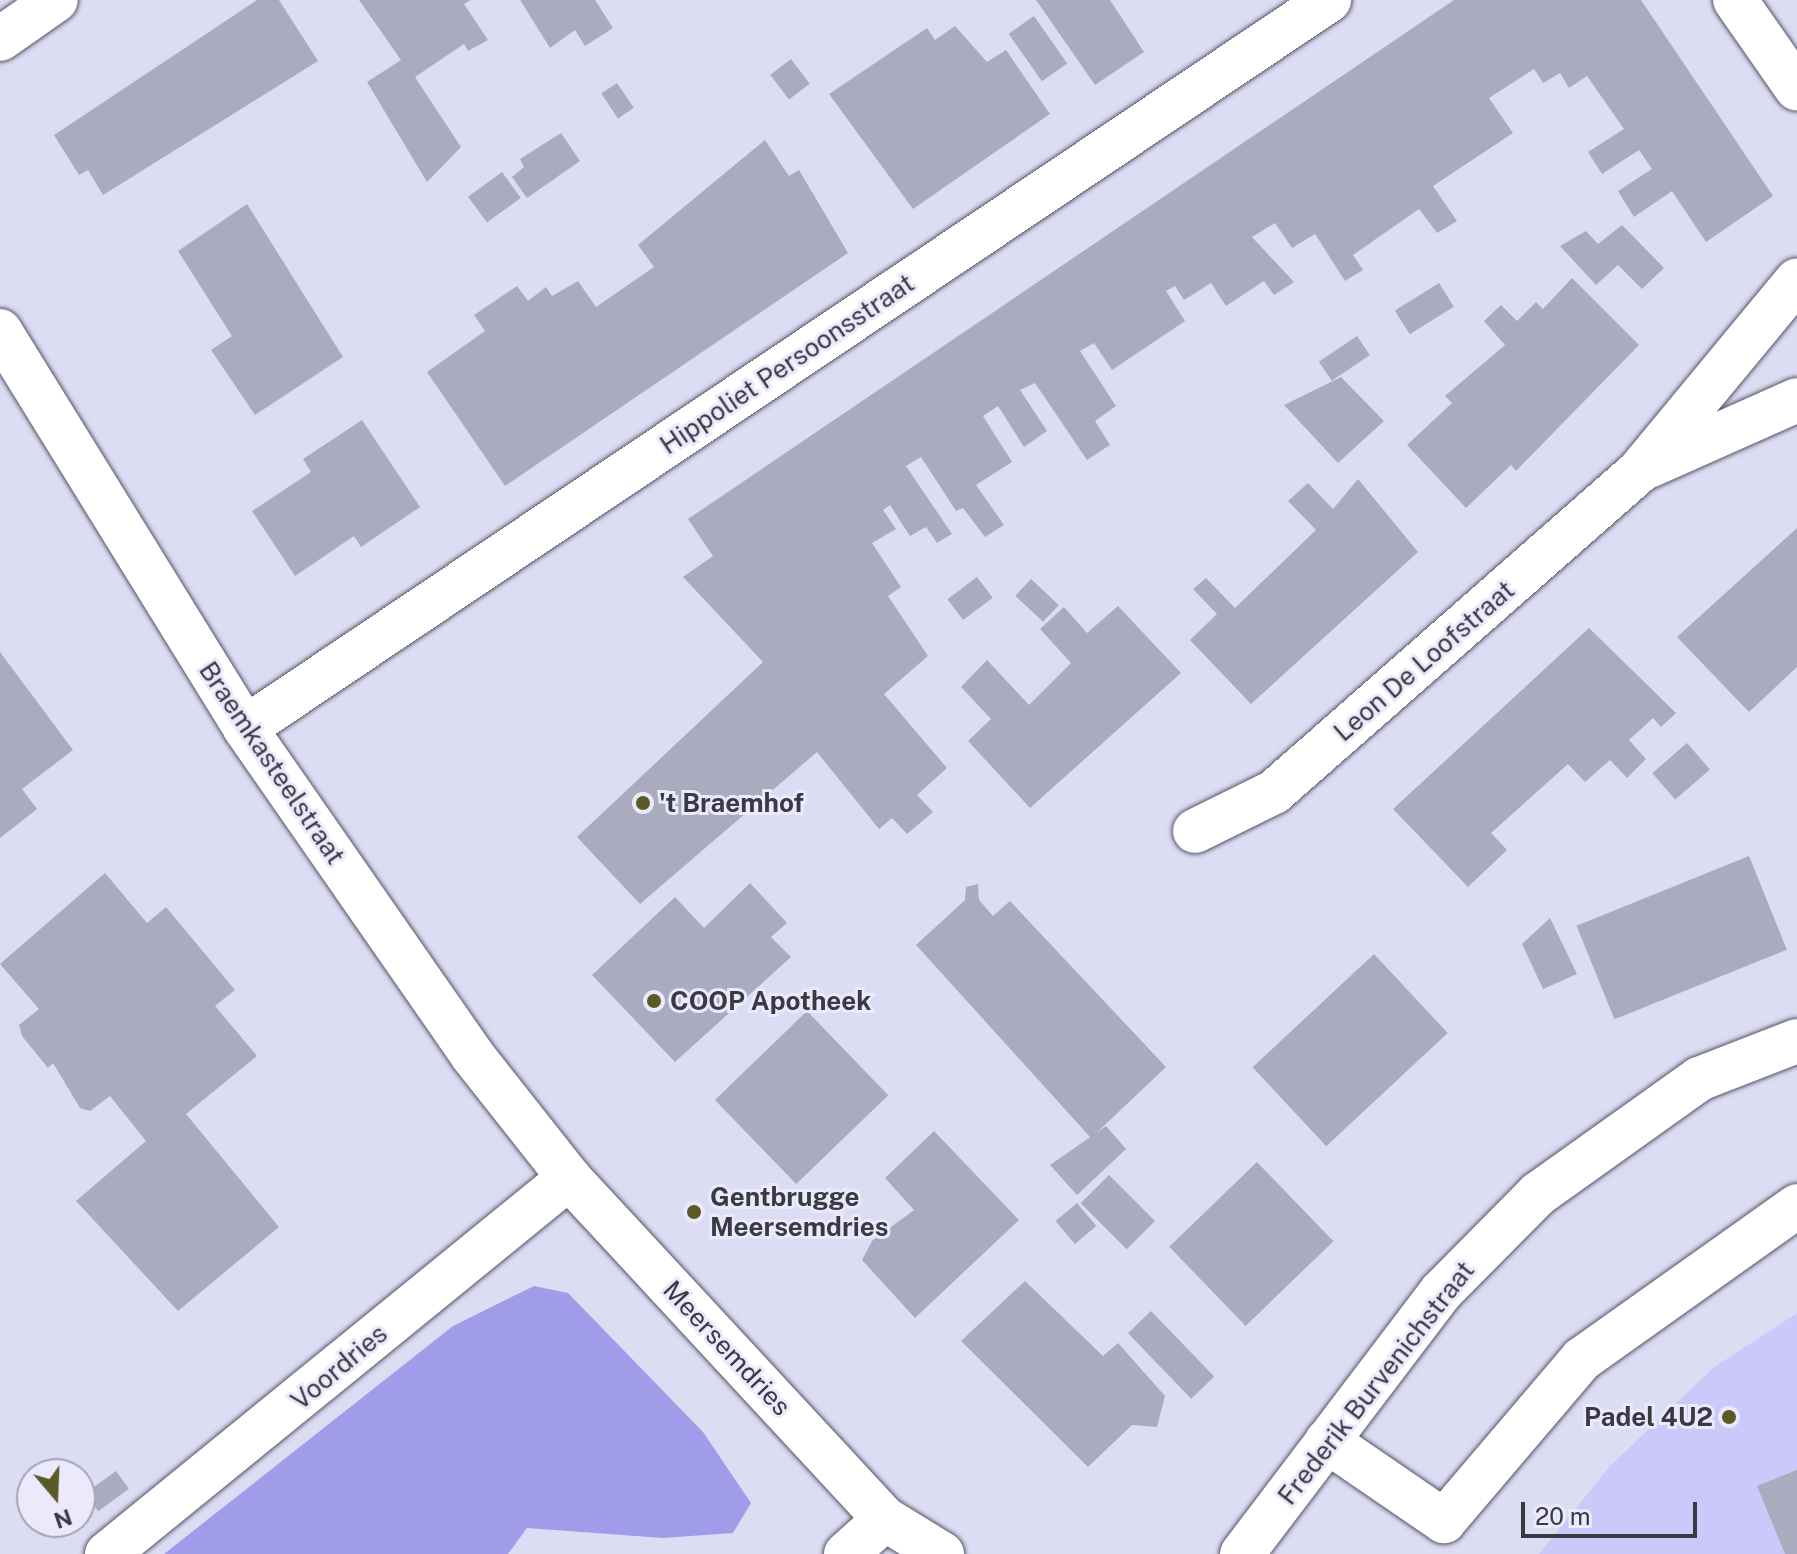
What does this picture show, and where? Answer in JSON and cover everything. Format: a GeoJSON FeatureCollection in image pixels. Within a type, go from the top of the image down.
{"type":"FeatureCollection","features":[{"type":"Feature","properties":{"kind":"street"},"geometry":{"type":"LineString","coordinates":[[0,39],[56,0]]}},
{"type":"Feature","properties":{"kind":"street","name":"Hippoliet Persoonsstraat"},"geometry":{"type":"LineString","coordinates":[[245,728],[1329,0]]}},
{"type":"Feature","properties":{"kind":"street"},"geometry":{"type":"LineString","coordinates":[[1735,0],[1797,89]]}},
{"type":"Feature","properties":{"kind":"street","name":"Leon De Loofstraat"},"geometry":{"type":"LineString","coordinates":[[1195,831],[1274,792],[1640,470],[1797,280]]}},
{"type":"Feature","properties":{"kind":"street","name":"Braemkasteelstraat"},"geometry":{"type":"LineString","coordinates":[[0,331],[245,728],[472,1055],[569,1178]]}},
{"type":"Feature","properties":{"kind":"street","name":"Leon De Loofstraat"},"geometry":{"type":"LineString","coordinates":[[1640,470],[1797,400]]}},
{"type":"Feature","properties":{"kind":"street","name":"Frederik Burvenichstraat"},"geometry":{"type":"LineString","coordinates":[[1242,1554],[1441,1292],[1538,1194],[1699,1079],[1797,1041]]}},
{"type":"Feature","properties":{"kind":"street","name":"Meersemdries"},"geometry":{"type":"LineString","coordinates":[[569,1178],[885,1519],[942,1554]]}},
{"type":"Feature","properties":{"kind":"street","name":"Voordries"},"geometry":{"type":"LineString","coordinates":[[107,1554],[569,1178]]}},
{"type":"Feature","properties":{"kind":"street"},"geometry":{"type":"LineString","coordinates":[[1327,1441],[1444,1521],[1582,1359],[1797,1206]]}},
{"type":"Feature","properties":{"kind":"street"},"geometry":{"type":"LineString","coordinates":[[846,1554],[885,1519]]}},
{"type":"Feature","properties":{"kind":"shaded area"},"geometry":{"type":"Polygon","coordinates":[[[534,1286],[568,1293],[703,1432],[751,1503],[733,1533],[663,1538],[527,1528],[508,1554],[164,1554],[453,1326],[534,1286]]]}},
{"type":"Feature","properties":{"kind":"shaded area","name":"Padel 4U2"},"geometry":{"type":"Polygon","coordinates":[[[1797,1313],[1797,1554],[1539,1554],[1610,1466],[1713,1368],[1797,1313]]]}},
{"type":"Feature","properties":{"kind":"building"},"geometry":{"type":"Polygon","coordinates":[[[257,0],[279,0],[318,61],[103,195],[88,170],[79,175],[54,135],[257,0]]]}},
{"type":"Feature","properties":{"kind":"building"},"geometry":{"type":"Polygon","coordinates":[[[359,0],[471,0],[464,4],[488,40],[468,51],[464,44],[415,77],[461,147],[427,182],[367,82],[401,60],[359,0]]]}},
{"type":"Feature","properties":{"kind":"building"},"geometry":{"type":"Polygon","coordinates":[[[520,0],[595,0],[613,28],[585,46],[575,30],[550,48],[520,0]]]}},
{"type":"Feature","properties":{"kind":"building"},"geometry":{"type":"Polygon","coordinates":[[[1036,0],[1110,0],[1144,52],[1095,85],[1036,0]]]}},
{"type":"Feature","properties":{"kind":"building"},"geometry":{"type":"Polygon","coordinates":[[[1454,0],[1641,0],[1773,196],[1706,242],[1672,191],[1634,217],[1618,191],[1652,169],[1639,150],[1602,174],[1588,152],[1624,129],[1587,76],[1569,88],[1560,73],[1543,83],[1534,69],[1489,98],[1513,133],[1433,186],[1457,221],[1437,233],[1419,209],[1353,255],[1363,270],[1345,281],[1315,234],[1292,248],[1275,223],[1252,237],[1294,282],[1274,295],[1264,281],[1226,306],[1211,283],[1184,300],[1175,286],[1166,291],[1185,321],[1112,370],[1094,343],[1080,351],[1116,406],[1095,421],[1110,445],[1087,460],[1035,383],[1020,390],[1047,431],[1024,447],[998,406],[983,416],[1012,462],[976,485],[1004,525],[985,537],[963,508],[956,511],[921,457],[906,466],[952,534],[937,543],[926,527],[910,536],[890,505],[883,510],[896,529],[872,543],[901,587],[888,596],[928,656],[884,694],[947,768],[917,795],[933,812],[907,834],[892,818],[879,829],[817,752],[640,904],[577,837],[763,662],[683,577],[713,556],[688,519],[1454,0]]]}},
{"type":"Feature","properties":{"kind":"building"},"geometry":{"type":"Polygon","coordinates":[[[1034,16],[1067,64],[1042,81],[1009,34],[1034,16]]]}},
{"type":"Feature","properties":{"kind":"building"},"geometry":{"type":"Polygon","coordinates":[[[955,26],[987,62],[1006,50],[1050,114],[913,209],[829,94],[927,28],[935,40],[955,26]]]}},
{"type":"Feature","properties":{"kind":"building"},"geometry":{"type":"Polygon","coordinates":[[[791,59],[810,84],[789,99],[770,75],[791,59]]]}},
{"type":"Feature","properties":{"kind":"building"},"geometry":{"type":"Polygon","coordinates":[[[617,83],[634,108],[618,118],[601,94],[617,83]]]}},
{"type":"Feature","properties":{"kind":"building"},"geometry":{"type":"Polygon","coordinates":[[[561,133],[580,161],[527,198],[512,177],[524,167],[520,159],[561,133]]]}},
{"type":"Feature","properties":{"kind":"building"},"geometry":{"type":"Polygon","coordinates":[[[765,140],[789,176],[799,170],[848,253],[505,486],[427,372],[485,331],[474,315],[517,286],[528,301],[546,287],[552,296],[578,281],[596,307],[654,267],[638,245],[765,140]]]}},
{"type":"Feature","properties":{"kind":"building"},"geometry":{"type":"Polygon","coordinates":[[[502,172],[521,198],[487,223],[468,197],[502,172]]]}},
{"type":"Feature","properties":{"kind":"building"},"geometry":{"type":"Polygon","coordinates":[[[247,204],[343,357],[255,415],[211,350],[232,336],[178,251],[247,204]]]}},
{"type":"Feature","properties":{"kind":"building"},"geometry":{"type":"Polygon","coordinates":[[[1622,225],[1664,268],[1642,289],[1618,265],[1596,285],[1560,246],[1586,231],[1598,244],[1622,225]]]}},
{"type":"Feature","properties":{"kind":"building"},"geometry":{"type":"Polygon","coordinates":[[[1572,278],[1639,345],[1516,471],[1511,465],[1466,508],[1407,445],[1452,403],[1445,396],[1505,345],[1484,321],[1501,305],[1517,321],[1536,302],[1543,309],[1572,278]]]}},
{"type":"Feature","properties":{"kind":"building"},"geometry":{"type":"Polygon","coordinates":[[[1439,283],[1454,307],[1410,334],[1395,311],[1439,283]]]}},
{"type":"Feature","properties":{"kind":"building"},"geometry":{"type":"Polygon","coordinates":[[[1357,336],[1370,355],[1332,381],[1319,362],[1357,336]]]}},
{"type":"Feature","properties":{"kind":"building"},"geometry":{"type":"Polygon","coordinates":[[[1341,377],[1384,421],[1338,463],[1284,405],[1341,377]]]}},
{"type":"Feature","properties":{"kind":"building"},"geometry":{"type":"Polygon","coordinates":[[[362,420],[420,507],[361,547],[354,536],[295,576],[252,511],[311,472],[303,459],[362,420]]]}},
{"type":"Feature","properties":{"kind":"building"},"geometry":{"type":"Polygon","coordinates":[[[1358,479],[1418,552],[1251,704],[1190,640],[1217,614],[1193,589],[1206,578],[1235,608],[1316,530],[1288,501],[1308,483],[1333,509],[1358,479]]]}},
{"type":"Feature","properties":{"kind":"building"},"geometry":{"type":"Polygon","coordinates":[[[1797,528],[1797,667],[1749,712],[1677,637],[1797,528]]]}},
{"type":"Feature","properties":{"kind":"building"},"geometry":{"type":"Polygon","coordinates":[[[977,577],[993,598],[963,620],[947,599],[977,577]]]}},
{"type":"Feature","properties":{"kind":"building"},"geometry":{"type":"Polygon","coordinates":[[[1031,579],[1059,605],[1043,622],[1015,596],[1031,579]]]}},
{"type":"Feature","properties":{"kind":"building"},"geometry":{"type":"Polygon","coordinates":[[[1118,606],[1181,673],[1030,808],[968,741],[991,719],[961,687],[987,660],[1029,705],[1071,663],[1040,629],[1064,607],[1087,633],[1118,606]]]}},
{"type":"Feature","properties":{"kind":"building"},"geometry":{"type":"Polygon","coordinates":[[[1589,628],[1676,713],[1661,727],[1653,718],[1629,740],[1646,759],[1627,778],[1610,760],[1585,782],[1568,764],[1491,833],[1507,850],[1468,887],[1393,809],[1589,628]]]}},
{"type":"Feature","properties":{"kind":"building"},"geometry":{"type":"Polygon","coordinates":[[[0,652],[73,750],[22,789],[37,809],[0,838],[0,652]]]}},
{"type":"Feature","properties":{"kind":"building"},"geometry":{"type":"Polygon","coordinates":[[[1687,743],[1710,769],[1675,800],[1652,773],[1687,743]]]}},
{"type":"Feature","properties":{"kind":"building"},"geometry":{"type":"Polygon","coordinates":[[[1749,856],[1787,950],[1614,1019],[1577,926],[1749,856]]]}},
{"type":"Feature","properties":{"kind":"building"},"geometry":{"type":"Polygon","coordinates":[[[105,873],[147,923],[166,907],[235,990],[215,1006],[257,1056],[186,1114],[279,1227],[178,1311],[76,1201],[146,1141],[110,1096],[90,1111],[80,1108],[53,1063],[48,1068],[22,1036],[19,1025],[39,1009],[0,964],[105,873]]]}},
{"type":"Feature","properties":{"kind":"building"},"geometry":{"type":"Polygon","coordinates":[[[750,883],[787,923],[771,937],[791,957],[675,1062],[592,975],[675,897],[704,928],[750,883]]]}},
{"type":"Feature","properties":{"kind":"building"},"geometry":{"type":"Polygon","coordinates":[[[978,884],[979,900],[993,916],[1010,901],[1166,1067],[1091,1138],[916,945],[965,900],[966,887],[978,884]]]}},
{"type":"Feature","properties":{"kind":"building"},"geometry":{"type":"Polygon","coordinates":[[[1550,918],[1577,974],[1543,989],[1522,944],[1550,918]]]}},
{"type":"Feature","properties":{"kind":"building"},"geometry":{"type":"Polygon","coordinates":[[[1374,954],[1448,1033],[1326,1146],[1253,1067],[1374,954]]]}},
{"type":"Feature","properties":{"kind":"building"},"geometry":{"type":"Polygon","coordinates":[[[807,1011],[888,1095],[796,1184],[715,1100],[807,1011]]]}},
{"type":"Feature","properties":{"kind":"building"},"geometry":{"type":"Polygon","coordinates":[[[1106,1126],[1126,1149],[1077,1195],[1050,1165],[1106,1126]]]}},
{"type":"Feature","properties":{"kind":"building"},"geometry":{"type":"Polygon","coordinates":[[[934,1131],[1019,1220],[915,1318],[862,1260],[872,1241],[914,1210],[885,1178],[934,1131]]]}},
{"type":"Feature","properties":{"kind":"building"},"geometry":{"type":"Polygon","coordinates":[[[1257,1162],[1333,1241],[1246,1326],[1169,1247],[1257,1162]]]}},
{"type":"Feature","properties":{"kind":"building"},"geometry":{"type":"Polygon","coordinates":[[[1109,1175],[1155,1221],[1127,1249],[1081,1203],[1109,1175]]]}},
{"type":"Feature","properties":{"kind":"building"},"geometry":{"type":"Polygon","coordinates":[[[1077,1203],[1096,1226],[1075,1244],[1056,1221],[1077,1203]]]}},
{"type":"Feature","properties":{"kind":"building"},"geometry":{"type":"Polygon","coordinates":[[[1025,1281],[1103,1356],[1118,1343],[1165,1396],[1157,1427],[1132,1425],[1088,1467],[961,1341],[1025,1281]]]}},
{"type":"Feature","properties":{"kind":"building"},"geometry":{"type":"Polygon","coordinates":[[[1151,1311],[1214,1376],[1191,1399],[1128,1333],[1151,1311]]]}},
{"type":"Feature","properties":{"kind":"building"},"geometry":{"type":"Polygon","coordinates":[[[1797,1470],[1797,1554],[1785,1554],[1757,1486],[1797,1470]]]}},
{"type":"Feature","properties":{"kind":"building"},"geometry":{"type":"Polygon","coordinates":[[[116,1471],[129,1489],[98,1511],[96,1486],[116,1471]]]}},
{"type":"Feature","properties":{"kind":"place","name":"'t Braemhof"},"geometry":{"type":"Point","coordinates":[643,803]}},
{"type":"Feature","properties":{"kind":"place","name":"COOP Apotheek"},"geometry":{"type":"Point","coordinates":[654,1001]}},
{"type":"Feature","properties":{"kind":"place","name":"Gentbrugge Meersemdries"},"geometry":{"type":"Point","coordinates":[694,1212]}},
{"type":"Feature","properties":{"kind":"place","name":"Padel 4U2"},"geometry":{"type":"Point","coordinates":[1729,1417]}}]}
